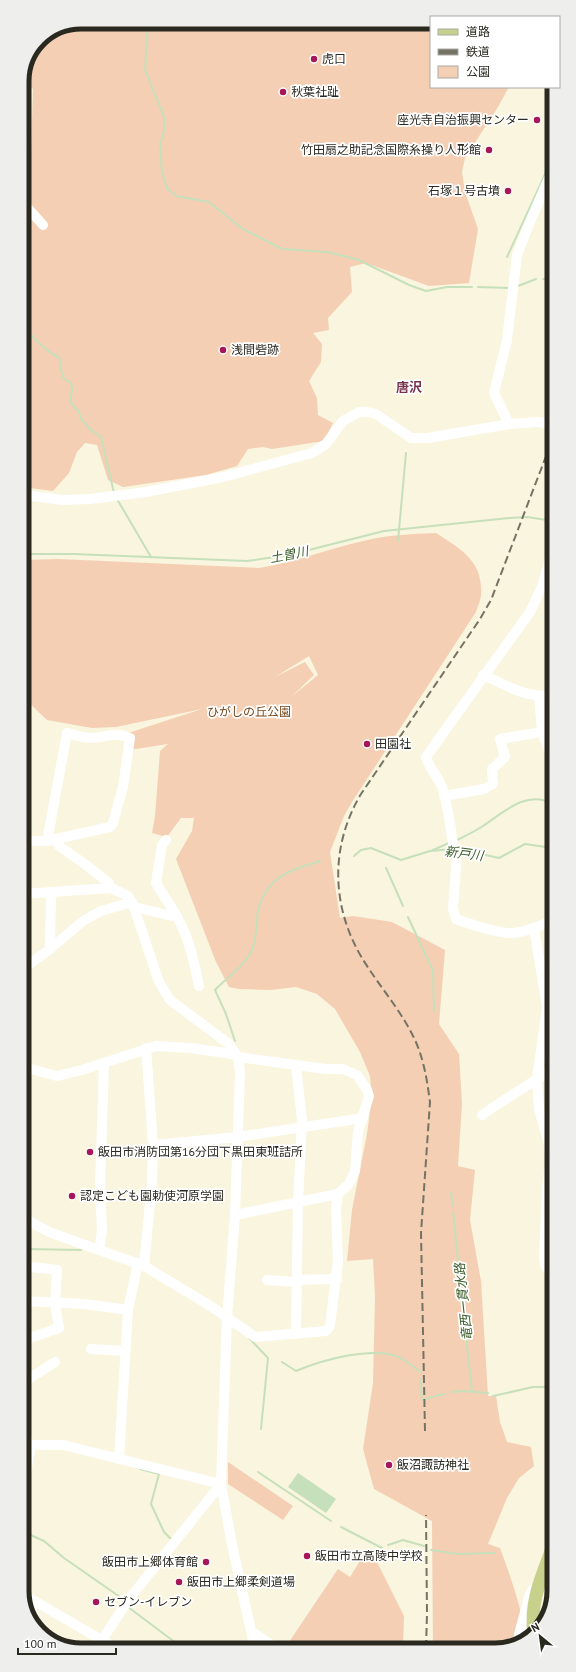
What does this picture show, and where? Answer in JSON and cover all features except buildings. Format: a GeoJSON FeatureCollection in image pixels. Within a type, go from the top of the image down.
{"type":"FeatureCollection","features":[{"type":"Feature","properties":{"kind":"main road"},"geometry":{"type":"LineString","coordinates":[[533,1616],[532,1610],[538,1588],[547,1568]]}},
{"type":"Feature","properties":{"kind":"street"},"geometry":{"type":"LineString","coordinates":[[509,424],[494,393],[506,340],[517,255],[547,183]]}},
{"type":"Feature","properties":{"kind":"street"},"geometry":{"type":"LineString","coordinates":[[29,209],[43,225]]}},
{"type":"Feature","properties":{"kind":"street"},"geometry":{"type":"LineString","coordinates":[[29,496],[63,500],[90,499],[146,492],[223,477],[312,453],[326,444],[343,421],[359,412],[376,414],[411,438],[428,438],[509,424],[539,422],[547,423]]}},
{"type":"Feature","properties":{"kind":"street"},"geometry":{"type":"LineString","coordinates":[[547,586],[426,757],[427,763],[437,775],[444,796],[453,844],[456,849],[453,909],[456,919],[482,927],[513,933],[534,928],[547,923]]}},
{"type":"Feature","properties":{"kind":"street"},"geometry":{"type":"LineString","coordinates":[[483,675],[530,695],[547,695]]}},
{"type":"Feature","properties":{"kind":"street"},"geometry":{"type":"LineString","coordinates":[[539,696],[542,732],[547,745]]}},
{"type":"Feature","properties":{"kind":"street"},"geometry":{"type":"LineString","coordinates":[[444,796],[484,789],[493,784],[492,769],[505,757],[500,738],[542,732]]}},
{"type":"Feature","properties":{"kind":"street"},"geometry":{"type":"LineString","coordinates":[[29,841],[51,840],[110,827],[113,823],[123,787],[130,738],[122,735],[107,735],[94,738],[67,733],[51,840]]}},
{"type":"Feature","properties":{"kind":"street"},"geometry":{"type":"LineString","coordinates":[[51,840],[82,862],[109,884],[111,888]]}},
{"type":"Feature","properties":{"kind":"street"},"geometry":{"type":"LineString","coordinates":[[166,840],[162,845],[156,883],[176,915],[189,944],[199,986]]}},
{"type":"Feature","properties":{"kind":"street"},"geometry":{"type":"LineString","coordinates":[[29,894],[111,888],[128,896],[133,905],[159,982],[170,1000],[228,1044],[237,1056],[240,1072],[235,1215],[227,1317],[221,1484],[232,1545],[254,1643]]}},
{"type":"Feature","properties":{"kind":"street"},"geometry":{"type":"LineString","coordinates":[[50,949],[51,892]]}},
{"type":"Feature","properties":{"kind":"street"},"geometry":{"type":"LineString","coordinates":[[29,965],[83,921],[100,912],[133,905],[172,916],[176,915]]}},
{"type":"Feature","properties":{"kind":"street"},"geometry":{"type":"LineString","coordinates":[[534,928],[547,1007],[537,1079],[539,1109],[547,1138]]}},
{"type":"Feature","properties":{"kind":"street"},"geometry":{"type":"LineString","coordinates":[[29,1069],[56,1076],[82,1070],[156,1046],[190,1048],[237,1056],[343,1069],[357,1075],[367,1090],[369,1096],[358,1132],[355,1171],[348,1184],[338,1194],[235,1215]]}},
{"type":"Feature","properties":{"kind":"street"},"geometry":{"type":"LineString","coordinates":[[119,1459],[128,1310],[141,1265],[152,1182],[152,1145],[146,1048]]}},
{"type":"Feature","properties":{"kind":"street"},"geometry":{"type":"LineString","coordinates":[[99,1250],[102,1231],[100,1186],[104,1063]]}},
{"type":"Feature","properties":{"kind":"street"},"geometry":{"type":"LineString","coordinates":[[296,1064],[302,1127],[298,1202],[296,1334]]}},
{"type":"Feature","properties":{"kind":"street"},"geometry":{"type":"LineString","coordinates":[[482,1115],[547,1073]]}},
{"type":"Feature","properties":{"kind":"street"},"geometry":{"type":"LineString","coordinates":[[152,1145],[237,1137],[363,1118]]}},
{"type":"Feature","properties":{"kind":"street"},"geometry":{"type":"LineString","coordinates":[[547,1188],[544,1257],[547,1268]]}},
{"type":"Feature","properties":{"kind":"street"},"geometry":{"type":"LineString","coordinates":[[29,1221],[49,1232],[141,1265],[168,1279],[255,1337],[296,1334],[326,1331],[330,1326],[338,1261],[336,1208],[338,1194]]}},
{"type":"Feature","properties":{"kind":"street"},"geometry":{"type":"LineString","coordinates":[[29,1267],[57,1270],[55,1304],[60,1328],[29,1338]]}},
{"type":"Feature","properties":{"kind":"street"},"geometry":{"type":"LineString","coordinates":[[267,1280],[296,1281],[336,1279]]}},
{"type":"Feature","properties":{"kind":"street"},"geometry":{"type":"LineString","coordinates":[[29,1301],[55,1304],[85,1304],[128,1310]]}},
{"type":"Feature","properties":{"kind":"street"},"geometry":{"type":"LineString","coordinates":[[91,1350],[125,1351]]}},
{"type":"Feature","properties":{"kind":"street"},"geometry":{"type":"LineString","coordinates":[[29,1379],[55,1362]]}},
{"type":"Feature","properties":{"kind":"street"},"geometry":{"type":"LineString","coordinates":[[29,1441],[63,1445],[221,1484]]}},
{"type":"Feature","properties":{"kind":"street"},"geometry":{"type":"LineString","coordinates":[[102,1640],[129,1599],[221,1484]]}},
{"type":"Feature","properties":{"kind":"street"},"geometry":{"type":"LineString","coordinates":[[519,1638],[530,1594],[533,1589],[538,1588]]}},
{"type":"Feature","properties":{"kind":"street"},"geometry":{"type":"LineString","coordinates":[[29,1598],[107,1643]]}},
{"type":"Feature","properties":{"kind":"street"},"geometry":{"type":"LineString","coordinates":[[252,1632],[269,1643]]}},
{"type":"Feature","properties":{"kind":"green space"},"geometry":{"type":"Polygon","coordinates":[[[430,29],[430,88],[508,88],[465,158],[462,172],[465,192],[478,229],[469,283],[429,286],[366,263],[350,267],[352,292],[328,318],[329,330],[313,333],[322,344],[321,362],[309,381],[317,398],[318,415],[333,423],[324,441],[272,449],[263,447],[248,449],[237,466],[206,475],[123,487],[108,480],[97,445],[85,443],[77,452],[69,473],[53,491],[29,488],[29,156],[31,155],[33,89],[29,85],[30,71],[38,52],[44,44],[52,38],[71,30],[430,29]]]}},
{"type":"Feature","properties":{"kind":"green space","name":"ひがしの丘公園"},"geometry":{"type":"Polygon","coordinates":[[[436,533],[461,550],[468,557],[474,564],[481,582],[481,594],[476,612],[352,802],[344,816],[330,852],[340,918],[353,916],[392,922],[445,950],[439,1024],[459,1054],[462,1104],[458,1166],[475,1170],[470,1220],[481,1281],[488,1396],[496,1396],[500,1422],[507,1442],[531,1447],[534,1466],[519,1478],[507,1498],[488,1544],[500,1548],[522,1616],[520,1616],[520,1637],[502,1643],[433,1643],[432,1521],[374,1489],[363,1449],[373,1383],[375,1297],[373,1259],[347,1261],[352,1210],[367,1134],[372,1096],[370,1076],[360,1052],[335,1009],[317,994],[296,987],[270,990],[239,989],[229,987],[216,962],[176,859],[192,831],[194,818],[181,818],[167,837],[152,833],[155,816],[160,751],[168,744],[129,750],[122,735],[202,709],[116,727],[92,728],[47,720],[29,703],[29,560],[58,559],[259,568],[381,537],[436,533]],[[309,656],[275,677],[305,662],[314,675],[291,697],[318,675],[309,656]]]}},
{"type":"Feature","properties":{"kind":"green space"},"geometry":{"type":"Polygon","coordinates":[[[228,1462],[293,1506],[283,1520],[228,1484],[228,1462]]]}},
{"type":"Feature","properties":{"kind":"green space"},"geometry":{"type":"Polygon","coordinates":[[[366,1551],[374,1556],[404,1616],[403,1643],[288,1643],[338,1569],[350,1577],[366,1551]]]}},
{"type":"Feature","properties":{"kind":"shaded area"},"geometry":{"type":"Polygon","coordinates":[[[298,1473],[336,1499],[326,1513],[288,1487],[298,1473]]]}},
{"type":"Feature","properties":{"kind":"waterway"},"geometry":{"type":"LineString","coordinates":[[148,29],[145,70],[164,117],[164,130],[160,147],[162,172],[167,188],[176,196],[209,202],[243,229],[282,249],[328,252],[359,260],[409,285],[426,291],[447,287],[472,287]]}},
{"type":"Feature","properties":{"kind":"waterway","name":"竜西一貫水路"},"geometry":{"type":"LineString","coordinates":[[507,257],[547,170]]}},
{"type":"Feature","properties":{"kind":"waterway"},"geometry":{"type":"LineString","coordinates":[[518,286],[536,279]]}},
{"type":"Feature","properties":{"kind":"waterway","name":"竜西一貫水路"},"geometry":{"type":"LineString","coordinates":[[478,287],[510,288]]}},
{"type":"Feature","properties":{"kind":"waterway"},"geometry":{"type":"LineString","coordinates":[[29,320],[30,332],[32,335],[38,342],[59,357],[63,377],[72,387],[70,402],[79,412],[81,419],[91,430],[101,437],[114,493]]}},
{"type":"Feature","properties":{"kind":"waterway","name":"竜西一貫水路"},"geometry":{"type":"LineString","coordinates":[[398,541],[406,453]]}},
{"type":"Feature","properties":{"kind":"waterway"},"geometry":{"type":"LineString","coordinates":[[117,499],[151,557]]}},
{"type":"Feature","properties":{"kind":"waterway","name":"土曽川"},"geometry":{"type":"LineString","coordinates":[[29,554],[74,554],[247,561],[289,555],[384,531],[509,518],[527,517],[547,520]]}},
{"type":"Feature","properties":{"kind":"waterway"},"geometry":{"type":"LineString","coordinates":[[455,841],[480,828],[516,804],[534,799],[547,802]]}},
{"type":"Feature","properties":{"kind":"waterway","name":"新戸川"},"geometry":{"type":"LineString","coordinates":[[433,850],[449,843]]}},
{"type":"Feature","properties":{"kind":"waterway","name":"新戸川"},"geometry":{"type":"LineString","coordinates":[[459,849],[499,858],[525,844],[547,847]]}},
{"type":"Feature","properties":{"kind":"waterway","name":"新戸川"},"geometry":{"type":"LineString","coordinates":[[354,856],[361,850],[371,848],[401,860],[430,851],[453,849]]}},
{"type":"Feature","properties":{"kind":"waterway","name":"新戸川"},"geometry":{"type":"LineString","coordinates":[[235,1041],[226,1014],[215,990],[240,967],[249,956],[256,936],[258,911],[267,890],[273,883],[289,872],[320,861]]}},
{"type":"Feature","properties":{"kind":"waterway","name":"竜西一貫水路"},"geometry":{"type":"LineString","coordinates":[[386,868],[403,906]]}},
{"type":"Feature","properties":{"kind":"waterway","name":"竜西一貫水路"},"geometry":{"type":"LineString","coordinates":[[408,917],[433,971],[434,1011]]}},
{"type":"Feature","properties":{"kind":"waterway","name":"竜西一貫水路"},"geometry":{"type":"LineString","coordinates":[[451,1193],[453,1206]]}},
{"type":"Feature","properties":{"kind":"waterway","name":"竜西一貫水路"},"geometry":{"type":"LineString","coordinates":[[453,1212],[472,1392]]}},
{"type":"Feature","properties":{"kind":"waterway"},"geometry":{"type":"LineString","coordinates":[[29,1249],[81,1250]]}},
{"type":"Feature","properties":{"kind":"waterway"},"geometry":{"type":"LineString","coordinates":[[249,1338],[268,1358],[261,1429]]}},
{"type":"Feature","properties":{"kind":"waterway"},"geometry":{"type":"LineString","coordinates":[[282,1362],[296,1371],[320,1362],[348,1356],[377,1353],[390,1354],[401,1358],[421,1372]]}},
{"type":"Feature","properties":{"kind":"waterway"},"geometry":{"type":"LineString","coordinates":[[420,1379],[422,1400]]}},
{"type":"Feature","properties":{"kind":"waterway"},"geometry":{"type":"LineString","coordinates":[[493,1396],[533,1387],[547,1387]]}},
{"type":"Feature","properties":{"kind":"waterway","name":"竜西一貫水路"},"geometry":{"type":"LineString","coordinates":[[452,1392],[463,1391],[488,1393]]}},
{"type":"Feature","properties":{"kind":"waterway"},"geometry":{"type":"LineString","coordinates":[[435,1396],[445,1394]]}},
{"type":"Feature","properties":{"kind":"waterway"},"geometry":{"type":"LineString","coordinates":[[426,1399],[432,1397]]}},
{"type":"Feature","properties":{"kind":"waterway"},"geometry":{"type":"LineString","coordinates":[[140,1469],[159,1474],[151,1504],[164,1532],[171,1539]]}},
{"type":"Feature","properties":{"kind":"waterway"},"geometry":{"type":"LineString","coordinates":[[258,1472],[331,1521]]}},
{"type":"Feature","properties":{"kind":"waterway"},"geometry":{"type":"LineString","coordinates":[[341,1527],[382,1548]]}},
{"type":"Feature","properties":{"kind":"waterway"},"geometry":{"type":"LineString","coordinates":[[29,1534],[44,1541],[64,1558],[120,1597],[123,1602]]}},
{"type":"Feature","properties":{"kind":"waterway"},"geometry":{"type":"LineString","coordinates":[[388,1545],[403,1540],[424,1546]]}},
{"type":"Feature","properties":{"kind":"waterway"},"geometry":{"type":"LineString","coordinates":[[431,1550],[458,1554],[495,1553]]}},
{"type":"Feature","properties":{"kind":"waterway"},"geometry":{"type":"LineString","coordinates":[[128,1607],[176,1643]]}},
{"type":"Feature","properties":{"kind":"railway"},"geometry":{"type":"LineString","coordinates":[[425,1431],[421,1233],[430,1102],[429,1094],[423,1063],[415,1040],[397,1008],[362,958],[344,918],[338,876],[340,855],[344,834],[351,814],[361,794],[480,619],[491,600],[547,454]]}},
{"type":"Feature","properties":{"kind":"railway"},"geometry":{"type":"LineString","coordinates":[[426,1515],[426,1643]]}},
{"type":"Feature","properties":{"kind":"place","name":"虎口"},"geometry":{"type":"Point","coordinates":[314,59]}},
{"type":"Feature","properties":{"kind":"place","name":"秋葉社趾"},"geometry":{"type":"Point","coordinates":[283,92]}},
{"type":"Feature","properties":{"kind":"place","name":"座光寺自治振興センター"},"geometry":{"type":"Point","coordinates":[537,120]}},
{"type":"Feature","properties":{"kind":"place","name":"竹田扇之助記念国際糸操り人形館"},"geometry":{"type":"Point","coordinates":[489,150]}},
{"type":"Feature","properties":{"kind":"place","name":"石塚１号古墳"},"geometry":{"type":"Point","coordinates":[508,191]}},
{"type":"Feature","properties":{"kind":"place","name":"浅間砦跡"},"geometry":{"type":"Point","coordinates":[223,350]}},
{"type":"Feature","properties":{"kind":"place","name":"田園社"},"geometry":{"type":"Point","coordinates":[367,744]}},
{"type":"Feature","properties":{"kind":"place","name":"飯田市消防団第16分団下黒田東班詰所"},"geometry":{"type":"Point","coordinates":[90,1152]}},
{"type":"Feature","properties":{"kind":"place","name":"認定こども園勅使河原学園"},"geometry":{"type":"Point","coordinates":[72,1196]}},
{"type":"Feature","properties":{"kind":"place","name":"飯沼諏訪神社"},"geometry":{"type":"Point","coordinates":[389,1465]}},
{"type":"Feature","properties":{"kind":"place","name":"飯田市立高陵中学校"},"geometry":{"type":"Point","coordinates":[307,1556]}},
{"type":"Feature","properties":{"kind":"place","name":"飯田市上郷体育館"},"geometry":{"type":"Point","coordinates":[206,1562]}},
{"type":"Feature","properties":{"kind":"place","name":"飯田市上郷柔剣道場"},"geometry":{"type":"Point","coordinates":[179,1582]}},
{"type":"Feature","properties":{"kind":"place","name":"セブン-イレブン"},"geometry":{"type":"Point","coordinates":[96,1602]}},
{"type":"Feature","properties":{"kind":"district","name":"唐沢"},"geometry":{"type":"Point","coordinates":[409,387]}}]}
